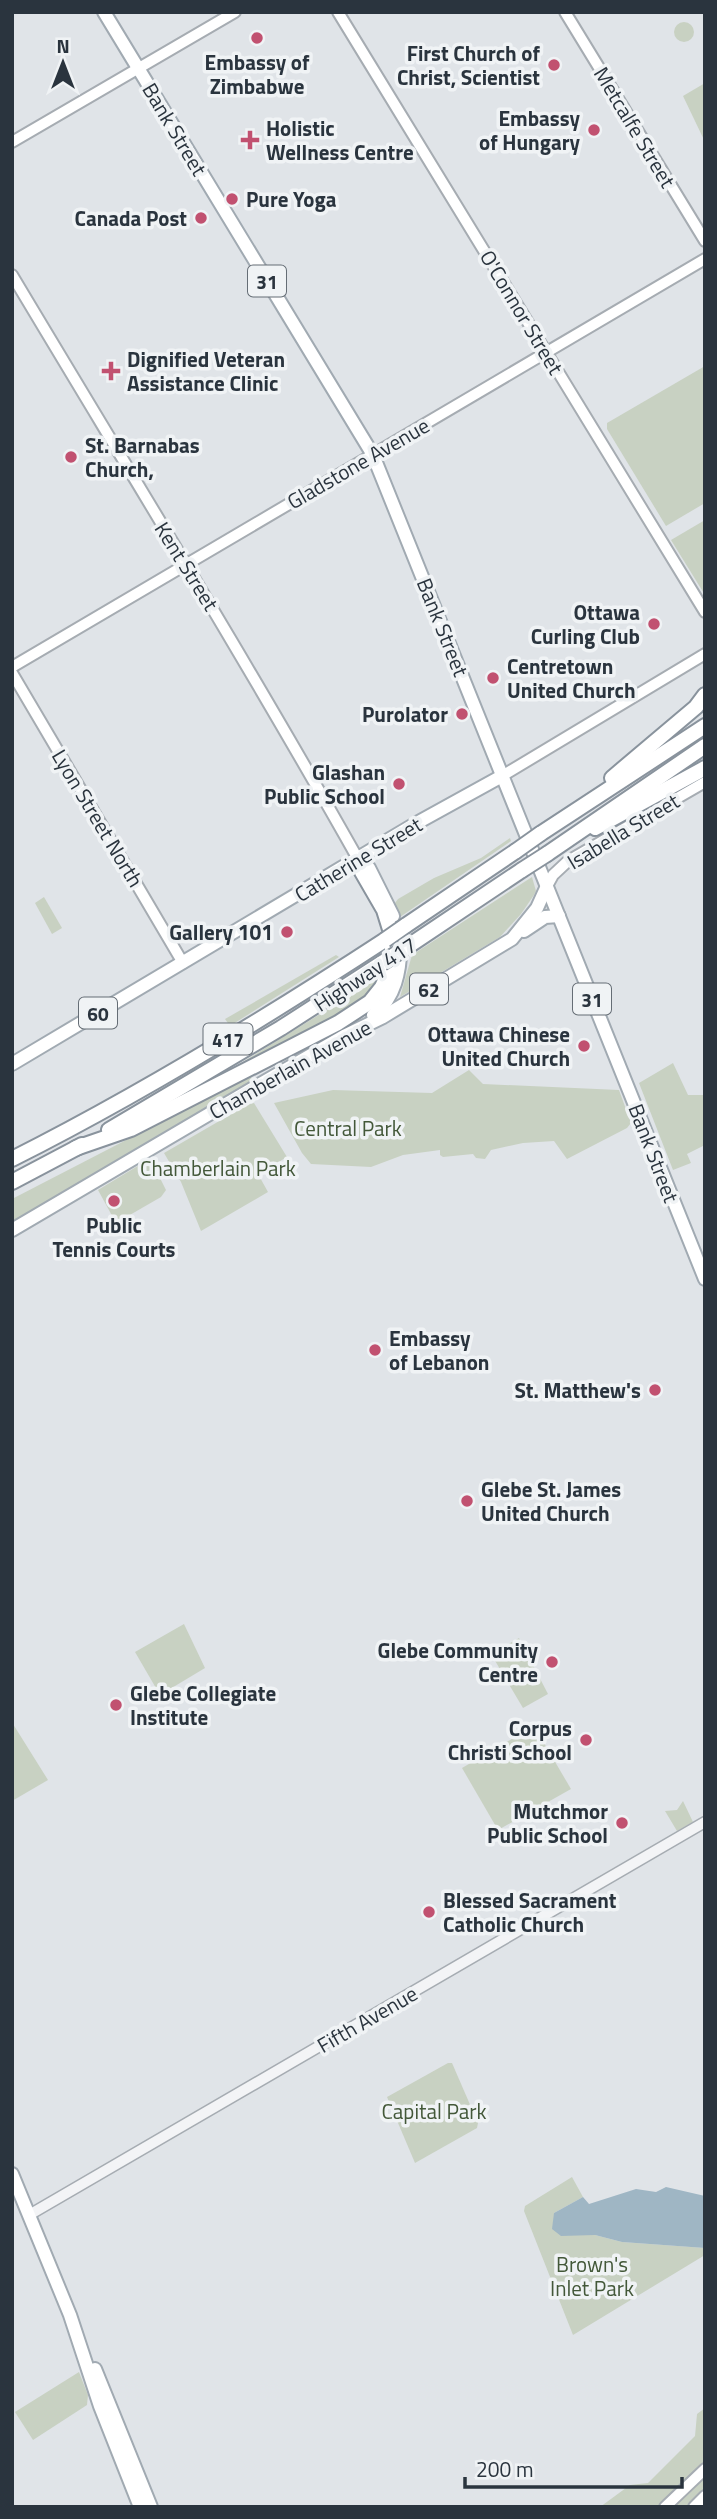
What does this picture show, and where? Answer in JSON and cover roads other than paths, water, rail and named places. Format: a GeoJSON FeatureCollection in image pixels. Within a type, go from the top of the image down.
{"type":"FeatureCollection","features":[{"type":"Feature","properties":{"kind":"highway"},"geometry":{"type":"LineString","coordinates":[[568,815],[696,707],[705,695]]}},
{"type":"Feature","properties":{"kind":"highway","name":"417"},"geometry":{"type":"LineString","coordinates":[[12,1159],[150,1086],[298,997],[705,726]]}},
{"type":"Feature","properties":{"kind":"highway","name":"Highway 417"},"geometry":{"type":"LineString","coordinates":[[12,1182],[220,1065],[407,947],[705,746]]}},
{"type":"Feature","properties":{"kind":"highway"},"geometry":{"type":"LineString","coordinates":[[568,839],[606,823],[705,768]]}},
{"type":"Feature","properties":{"kind":"highway"},"geometry":{"type":"LineString","coordinates":[[76,1148],[143,1123],[338,1023],[370,1002],[382,987],[390,970],[393,939],[383,910],[362,872],[358,859]]}},
{"type":"Feature","properties":{"kind":"main road","name":"Bank Street"},"geometry":{"type":"LineString","coordinates":[[104,12],[373,455],[705,1279]]}},
{"type":"Feature","properties":{"kind":"main road"},"geometry":{"type":"LineString","coordinates":[[12,142],[235,12]]}},
{"type":"Feature","properties":{"kind":"main road","name":"O'Connor Street"},"geometry":{"type":"LineString","coordinates":[[338,12],[705,612]]}},
{"type":"Feature","properties":{"kind":"main road","name":"Metcalfe Street"},"geometry":{"type":"LineString","coordinates":[[565,12],[705,241]]}},
{"type":"Feature","properties":{"kind":"main road","name":"Gladstone Avenue"},"geometry":{"type":"LineString","coordinates":[[12,667],[705,259]]}},
{"type":"Feature","properties":{"kind":"main road","name":"Kent Street"},"geometry":{"type":"LineString","coordinates":[[12,275],[93,414],[251,672],[358,859]]}},
{"type":"Feature","properties":{"kind":"main road","name":"Catherine Street"},"geometry":{"type":"LineString","coordinates":[[12,1064],[705,654]]}},
{"type":"Feature","properties":{"kind":"main road","name":"Lyon Street North"},"geometry":{"type":"LineString","coordinates":[[12,673],[183,962]]}},
{"type":"Feature","properties":{"kind":"main road","name":"Isabella Street"},"geometry":{"type":"LineString","coordinates":[[547,886],[553,875],[568,861],[705,782]]}},
{"type":"Feature","properties":{"kind":"main road"},"geometry":{"type":"LineString","coordinates":[[344,1036],[383,1007],[395,985],[400,960],[398,934],[390,908],[369,868],[358,859]]}},
{"type":"Feature","properties":{"kind":"main road","name":"Chamberlain Avenue"},"geometry":{"type":"LineString","coordinates":[[12,1230],[344,1036],[383,1017],[512,939],[537,908],[547,886]]}},
{"type":"Feature","properties":{"kind":"main road"},"geometry":{"type":"LineString","coordinates":[[512,939],[545,917],[559,916]]}},
{"type":"Feature","properties":{"kind":"main road"},"geometry":{"type":"LineString","coordinates":[[12,2174],[80,2341],[97,2398],[140,2507]]}},
{"type":"Feature","properties":{"kind":"main road"},"geometry":{"type":"LineString","coordinates":[[80,2341],[93,2364],[151,2507]]}},
{"type":"Feature","properties":{"kind":"main road"},"geometry":{"type":"LineString","coordinates":[[665,2507],[705,2469]]}},
{"type":"Feature","properties":{"kind":"main road"},"geometry":{"type":"LineString","coordinates":[[694,2507],[705,2497]]}},
{"type":"Feature","properties":{"kind":"street","name":"Fifth Avenue"},"geometry":{"type":"LineString","coordinates":[[29,2215],[705,1822]]}},
{"type":"Feature","properties":{"kind":"water"},"geometry":{"type":"Polygon","coordinates":[[[666,2187],[705,2196],[705,2248],[622,2242],[595,2235],[561,2236],[552,2229],[554,2213],[583,2197],[589,2204],[636,2189],[656,2192],[666,2187]]]}},
{"type":"Feature","properties":{"kind":"place","name":"Embassy of Zimbabwe"},"geometry":{"type":"Point","coordinates":[257,38]}},
{"type":"Feature","properties":{"kind":"place","name":"First Church of Christ, Scientist"},"geometry":{"type":"Point","coordinates":[554,65]}},
{"type":"Feature","properties":{"kind":"place","name":"Embassy of Hungary"},"geometry":{"type":"Point","coordinates":[594,130]}},
{"type":"Feature","properties":{"kind":"place","name":"Holistic Wellness Centre"},"geometry":{"type":"Point","coordinates":[250,140]}},
{"type":"Feature","properties":{"kind":"place","name":"Pure Yoga"},"geometry":{"type":"Point","coordinates":[232,199]}},
{"type":"Feature","properties":{"kind":"place","name":"Canada Post"},"geometry":{"type":"Point","coordinates":[201,218]}},
{"type":"Feature","properties":{"kind":"place","name":"Dignified Veteran Assistance Clinic"},"geometry":{"type":"Point","coordinates":[111,371]}},
{"type":"Feature","properties":{"kind":"place","name":"St. Barnabas Church,"},"geometry":{"type":"Point","coordinates":[71,457]}},
{"type":"Feature","properties":{"kind":"place","name":"Ottawa Curling Club"},"geometry":{"type":"Point","coordinates":[654,624]}},
{"type":"Feature","properties":{"kind":"place","name":"Centretown United Church"},"geometry":{"type":"Point","coordinates":[493,678]}},
{"type":"Feature","properties":{"kind":"place","name":"Purolator"},"geometry":{"type":"Point","coordinates":[462,714]}},
{"type":"Feature","properties":{"kind":"place","name":"Glashan Public School"},"geometry":{"type":"Point","coordinates":[399,784]}},
{"type":"Feature","properties":{"kind":"place","name":"Gallery 101"},"geometry":{"type":"Point","coordinates":[287,932]}},
{"type":"Feature","properties":{"kind":"place","name":"Ottawa Chinese United Church"},"geometry":{"type":"Point","coordinates":[584,1046]}},
{"type":"Feature","properties":{"kind":"place","name":"Public Tennis Courts"},"geometry":{"type":"Point","coordinates":[114,1201]}},
{"type":"Feature","properties":{"kind":"place","name":"Embassy of Lebanon"},"geometry":{"type":"Point","coordinates":[375,1350]}},
{"type":"Feature","properties":{"kind":"place","name":"St. Matthew's"},"geometry":{"type":"Point","coordinates":[655,1390]}},
{"type":"Feature","properties":{"kind":"place","name":"Glebe St. James United Church"},"geometry":{"type":"Point","coordinates":[467,1501]}},
{"type":"Feature","properties":{"kind":"place","name":"Glebe Community Centre"},"geometry":{"type":"Point","coordinates":[552,1662]}},
{"type":"Feature","properties":{"kind":"place","name":"Glebe Collegiate Institute"},"geometry":{"type":"Point","coordinates":[116,1705]}},
{"type":"Feature","properties":{"kind":"place","name":"Corpus Christi School"},"geometry":{"type":"Point","coordinates":[586,1740]}},
{"type":"Feature","properties":{"kind":"place","name":"Mutchmor Public School"},"geometry":{"type":"Point","coordinates":[622,1823]}},
{"type":"Feature","properties":{"kind":"place","name":"Blessed Sacrament Catholic Church"},"geometry":{"type":"Point","coordinates":[429,1912]}},
{"type":"Feature","properties":{"kind":"park label","name":"Central Park"},"geometry":{"type":"Point","coordinates":[348,1128]}},
{"type":"Feature","properties":{"kind":"park label","name":"Chamberlain Park"},"geometry":{"type":"Point","coordinates":[218,1168]}},
{"type":"Feature","properties":{"kind":"park label","name":"Capital Park"},"geometry":{"type":"Point","coordinates":[434,2111]}},
{"type":"Feature","properties":{"kind":"park label","name":"Brown's Inlet Park"},"geometry":{"type":"Point","coordinates":[592,2276]}}]}
